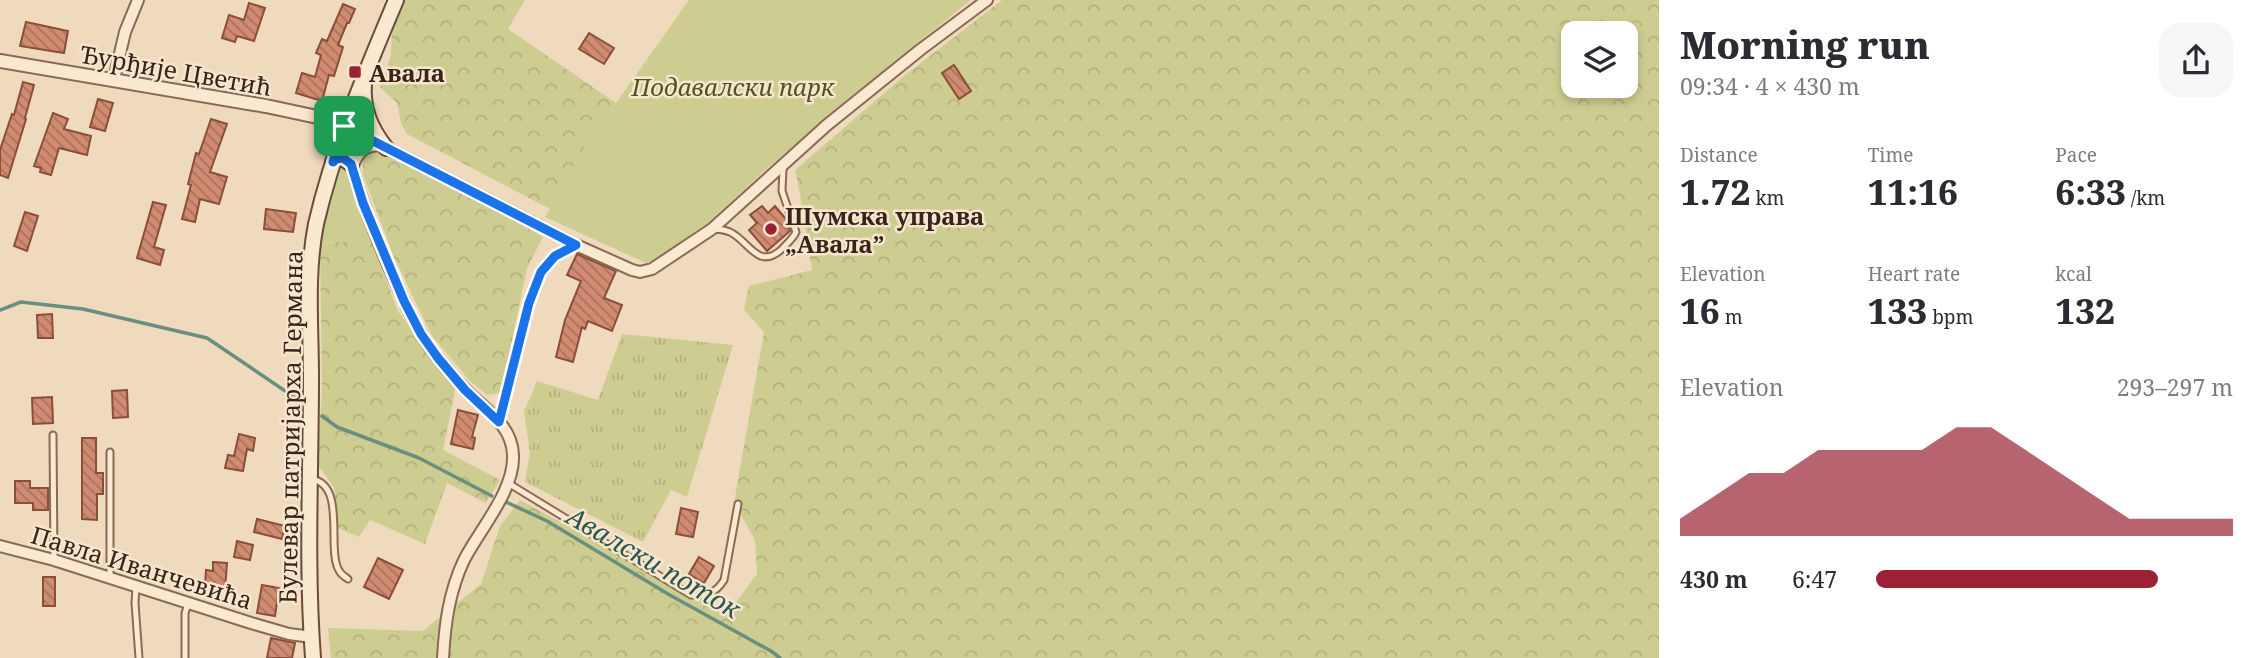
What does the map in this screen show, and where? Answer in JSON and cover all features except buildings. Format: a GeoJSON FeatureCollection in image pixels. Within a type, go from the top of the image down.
{"type":"FeatureCollection","features":[{"type":"Feature","properties":{"kind":"main road","name":"Булевар патријарха Германа"},"geometry":{"type":"LineString","coordinates":[[313,658],[311,267],[316,227],[344,126],[396,0]]}},
{"type":"Feature","properties":{"kind":"main road"},"geometry":{"type":"LineString","coordinates":[[365,75],[363,88],[366,113],[376,136],[384,146]]}},
{"type":"Feature","properties":{"kind":"main road"},"geometry":{"type":"LineString","coordinates":[[333,162],[343,158],[352,167]]}},
{"type":"Feature","properties":{"kind":"street"},"geometry":{"type":"LineString","coordinates":[[114,79],[125,32],[138,0]]}},
{"type":"Feature","properties":{"kind":"street"},"geometry":{"type":"LineString","coordinates":[[344,126],[576,245],[632,270],[644,271],[652,269],[712,229],[827,125],[987,0]]}},
{"type":"Feature","properties":{"kind":"street","name":"Ђурђије Цветић"},"geometry":{"type":"LineString","coordinates":[[0,61],[266,106],[322,118],[344,126]]}},
{"type":"Feature","properties":{"kind":"street"},"geometry":{"type":"LineString","coordinates":[[344,126],[363,203],[404,301],[421,334],[465,390],[507,432],[513,450],[513,467],[508,483],[464,560],[452,589],[447,609],[443,658]]}},
{"type":"Feature","properties":{"kind":"street"},"geometry":{"type":"LineString","coordinates":[[352,167],[361,150],[372,145],[384,146]]}},
{"type":"Feature","properties":{"kind":"street","name":"Павла Иванчевића"},"geometry":{"type":"LineString","coordinates":[[0,546],[54,560],[289,634],[312,636]]}},
{"type":"Feature","properties":{"kind":"lane"},"geometry":{"type":"LineString","coordinates":[[712,229],[730,232],[758,255],[775,255],[796,232],[782,191],[783,166]]}},
{"type":"Feature","properties":{"kind":"lane"},"geometry":{"type":"LineString","coordinates":[[499,422],[529,303],[541,272],[555,256],[576,245]]}},
{"type":"Feature","properties":{"kind":"lane"},"geometry":{"type":"LineString","coordinates":[[53,435],[54,560]]}},
{"type":"Feature","properties":{"kind":"lane"},"geometry":{"type":"LineString","coordinates":[[110,452],[110,578]]}},
{"type":"Feature","properties":{"kind":"lane"},"geometry":{"type":"LineString","coordinates":[[310,479],[317,480],[326,488],[331,500],[336,561],[339,572],[348,579]]}},
{"type":"Feature","properties":{"kind":"lane"},"geometry":{"type":"LineString","coordinates":[[508,483],[691,595],[701,596],[717,591],[724,580],[738,504]]}},
{"type":"Feature","properties":{"kind":"lane"},"geometry":{"type":"LineString","coordinates":[[136,587],[139,658]]}},
{"type":"Feature","properties":{"kind":"lane"},"geometry":{"type":"LineString","coordinates":[[185,658],[185,613],[188,604]]}},
{"type":"Feature","properties":{"kind":"green space"},"geometry":{"type":"Polygon","coordinates":[[[403,0],[525,0],[508,29],[616,103],[582,151],[550,209],[407,134],[401,123],[397,103],[380,87],[391,55],[392,26],[403,0]]]}},
{"type":"Feature","properties":{"kind":"green space","name":"Подавалски парк"},"geometry":{"type":"Polygon","coordinates":[[[689,0],[971,0],[830,114],[708,223],[656,260],[646,263],[545,217],[582,151],[689,0]]]}},
{"type":"Feature","properties":{"kind":"green space"},"geometry":{"type":"Polygon","coordinates":[[[1002,0],[1659,0],[1659,658],[331,658],[328,628],[423,631],[481,584],[500,526],[520,500],[728,613],[757,574],[755,540],[734,503],[764,332],[744,310],[749,286],[812,270],[795,170],[904,76],[1002,0]]]}},
{"type":"Feature","properties":{"kind":"green space"},"geometry":{"type":"Polygon","coordinates":[[[382,150],[543,237],[527,268],[501,393],[487,395],[469,380],[432,336],[393,255],[363,175],[363,158],[369,152],[382,150]]]}},
{"type":"Feature","properties":{"kind":"green space"},"geometry":{"type":"Polygon","coordinates":[[[343,161],[351,175],[358,206],[371,240],[320,243],[334,163],[343,161]]]}},
{"type":"Feature","properties":{"kind":"green space"},"geometry":{"type":"Polygon","coordinates":[[[371,240],[397,309],[430,359],[456,386],[443,450],[500,480],[486,503],[447,483],[425,544],[370,520],[359,537],[338,528],[334,487],[317,464],[322,393],[320,243],[371,240]]]}},
{"type":"Feature","properties":{"kind":"green space"},"geometry":{"type":"Polygon","coordinates":[[[622,334],[733,345],[687,497],[671,490],[643,542],[525,482],[530,452],[524,412],[537,381],[598,400],[622,334]]]}},
{"type":"Feature","properties":{"kind":"waterway","name":"Авалски поток"},"geometry":{"type":"LineString","coordinates":[[0,310],[21,302],[83,309],[207,338],[300,401]]}},
{"type":"Feature","properties":{"kind":"waterway","name":"Авалски поток"},"geometry":{"type":"LineString","coordinates":[[322,416],[337,427],[419,458],[492,496]]}},
{"type":"Feature","properties":{"kind":"waterway","name":"Авалски поток"},"geometry":{"type":"LineString","coordinates":[[506,502],[547,521],[780,658]]}},
{"type":"Feature","properties":{"kind":"place","name":"Авала"},"geometry":{"type":"Point","coordinates":[355,72]}},
{"type":"Feature","properties":{"kind":"place","name":"Шумска управа „Авала”"},"geometry":{"type":"Point","coordinates":[771,229]}},
{"type":"Feature","properties":{"kind":"route"},"geometry":{"type":"LineString","coordinates":[[344,126],[576,245],[555,256],[541,272],[529,303],[499,422],[465,390],[421,334],[404,301],[363,203],[351,164],[343,158],[333,162],[344,126]]}}]}
